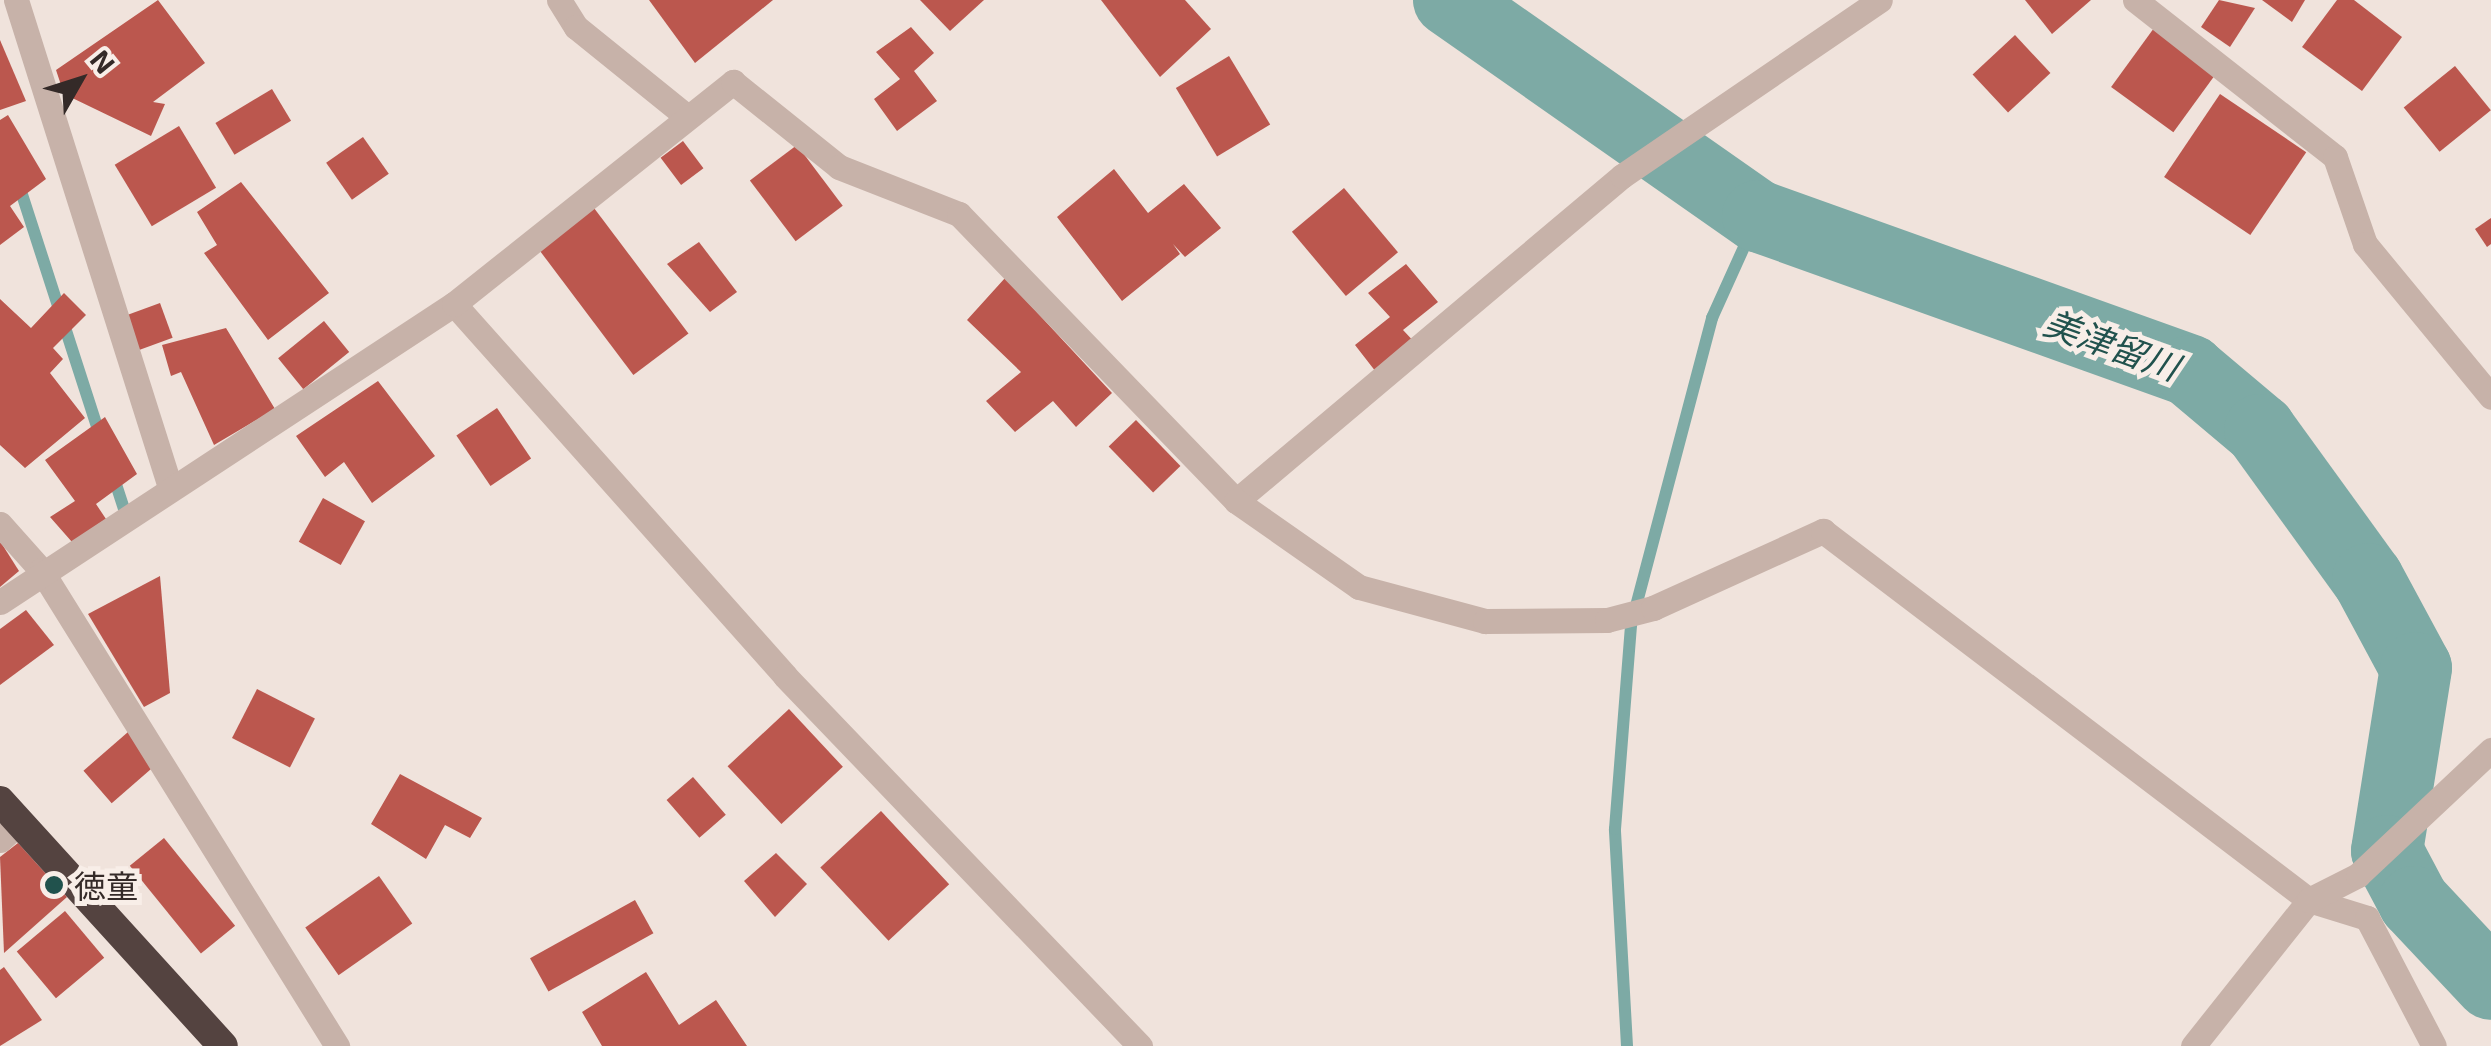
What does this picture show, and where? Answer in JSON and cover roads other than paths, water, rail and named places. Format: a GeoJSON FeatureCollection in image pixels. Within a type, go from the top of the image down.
{"type":"FeatureCollection","features":[{"type":"Feature","properties":{"kind":"highway"},"geometry":{"type":"LineString","coordinates":[[6,821],[223,1046]]}},
{"type":"Feature","properties":{"kind":"street"},"geometry":{"type":"LineString","coordinates":[[16,0],[170,487]]}},
{"type":"Feature","properties":{"kind":"street"},"geometry":{"type":"LineString","coordinates":[[559,0],[576,27],[684,115]]}},
{"type":"Feature","properties":{"kind":"street"},"geometry":{"type":"LineString","coordinates":[[1236,501],[1622,176],[1726,100],[1880,0]]}},
{"type":"Feature","properties":{"kind":"street"},"geometry":{"type":"LineString","coordinates":[[2135,0],[2335,157],[2365,244],[2491,397]]}},
{"type":"Feature","properties":{"kind":"street"},"geometry":{"type":"LineString","coordinates":[[0,602],[41,570],[454,304],[684,115],[732,82],[840,167],[959,214],[1236,501],[1359,587],[1485,621],[1621,616],[1654,608],[1823,531],[2309,900],[2367,918],[2434,1046]]}},
{"type":"Feature","properties":{"kind":"street"},"geometry":{"type":"LineString","coordinates":[[454,304],[785,676],[1140,1046]]}},
{"type":"Feature","properties":{"kind":"street"},"geometry":{"type":"LineString","coordinates":[[0,524],[41,570],[337,1046]]}},
{"type":"Feature","properties":{"kind":"street"},"geometry":{"type":"LineString","coordinates":[[2194,1046],[2309,900],[2358,874],[2491,750]]}},
{"type":"Feature","properties":{"kind":"waterway","name":"美津留川"},"geometry":{"type":"LineString","coordinates":[[1449,0],[1758,216],[2190,371],[2260,430],[2368,579],[2416,668],[2387,851],[2414,902],[2491,984]]}},
{"type":"Feature","properties":{"kind":"waterway"},"geometry":{"type":"LineString","coordinates":[[18,182],[101,439]]}},
{"type":"Feature","properties":{"kind":"waterway"},"geometry":{"type":"LineString","coordinates":[[1627,1046],[1615,829],[1631,625],[1712,318],[1758,216]]}},
{"type":"Feature","properties":{"kind":"waterway"},"geometry":{"type":"LineString","coordinates":[[112,472],[124,508]]}},
{"type":"Feature","properties":{"kind":"place","name":"徳童"},"geometry":{"type":"Point","coordinates":[54,885]}}]}
